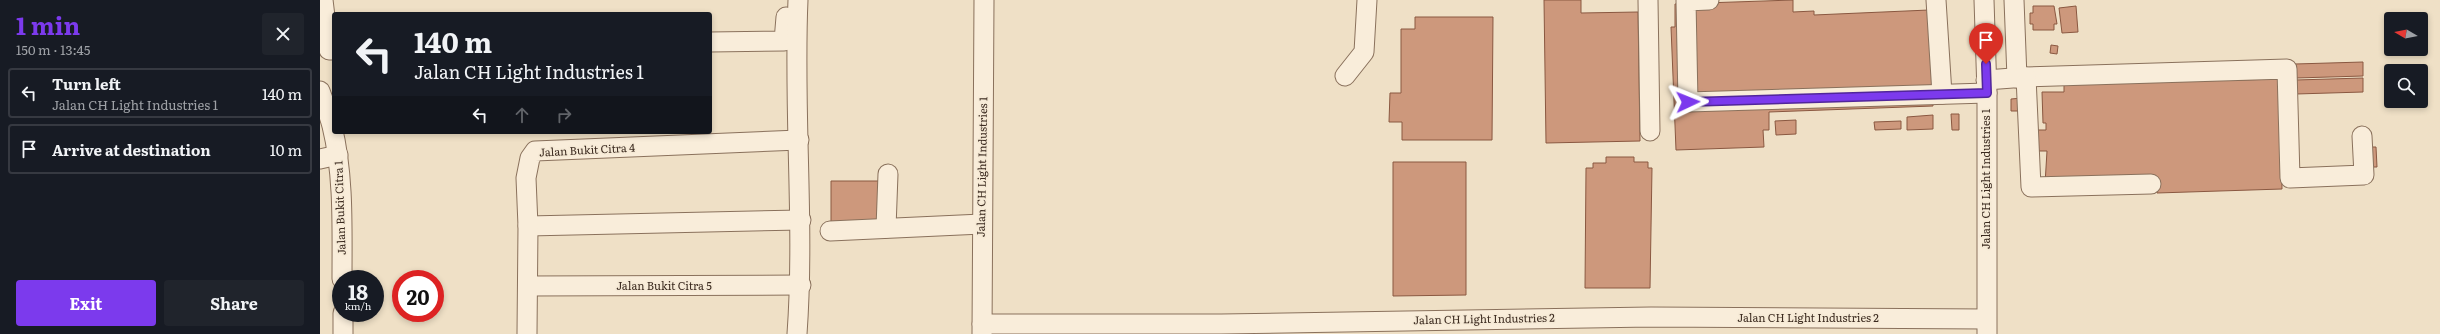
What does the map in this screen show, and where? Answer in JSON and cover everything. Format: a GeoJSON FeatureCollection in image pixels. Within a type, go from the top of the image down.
{"type":"FeatureCollection","features":[{"type":"Feature","properties":{"kind":"street"},"geometry":{"type":"LineString","coordinates":[[323,0],[328,50]]}},
{"type":"Feature","properties":{"kind":"street"},"geometry":{"type":"LineString","coordinates":[[787,0],[799,140],[801,285],[797,334]]}},
{"type":"Feature","properties":{"kind":"street"},"geometry":{"type":"LineString","coordinates":[[790,41],[798,0]]}},
{"type":"Feature","properties":{"kind":"street","name":"Jalan CH Light Industries 1"},"geometry":{"type":"LineString","coordinates":[[982,329],[984,0]]}},
{"type":"Feature","properties":{"kind":"street"},"geometry":{"type":"LineString","coordinates":[[1345,76],[1364,52],[1367,0]]}},
{"type":"Feature","properties":{"kind":"street"},"geometry":{"type":"LineString","coordinates":[[1648,0],[1650,131]]}},
{"type":"Feature","properties":{"kind":"street"},"geometry":{"type":"LineString","coordinates":[[1709,0],[1686,0],[1688,102],[1942,94],[1986,86],[2021,77],[2287,69],[2290,178],[2364,175],[2362,136]]}},
{"type":"Feature","properties":{"kind":"street"},"geometry":{"type":"LineString","coordinates":[[1936,0],[1942,94]]}},
{"type":"Feature","properties":{"kind":"street","name":"Jalan CH Light Industries 1"},"geometry":{"type":"LineString","coordinates":[[1984,0],[1986,86],[1986,326]]}},
{"type":"Feature","properties":{"kind":"street"},"geometry":{"type":"LineString","coordinates":[[2014,0],[2031,187],[2151,184]]}},
{"type":"Feature","properties":{"kind":"street"},"geometry":{"type":"LineString","coordinates":[[712,42],[790,41]]}},
{"type":"Feature","properties":{"kind":"street","name":"Jalan Bukit Citra 1"},"geometry":{"type":"LineString","coordinates":[[320,91],[332,125],[329,157],[341,198],[342,270]]}},
{"type":"Feature","properties":{"kind":"street","name":"Jalan Bukit Citra 4"},"geometry":{"type":"LineString","coordinates":[[527,334],[528,226],[526,178],[530,158],[535,151],[799,140]]}},
{"type":"Feature","properties":{"kind":"street"},"geometry":{"type":"LineString","coordinates":[[886,228],[888,174]]}},
{"type":"Feature","properties":{"kind":"street"},"geometry":{"type":"LineString","coordinates":[[528,226],[801,220]]}},
{"type":"Feature","properties":{"kind":"street"},"geometry":{"type":"LineString","coordinates":[[830,231],[982,224]]}},
{"type":"Feature","properties":{"kind":"street","name":"Jalan Bukit Citra 5"},"geometry":{"type":"LineString","coordinates":[[528,286],[801,285]]}},
{"type":"Feature","properties":{"kind":"street"},"geometry":{"type":"LineString","coordinates":[[343,322],[343,334]]}},
{"type":"Feature","properties":{"kind":"street","name":"Jalan CH Light Industries 2"},"geometry":{"type":"LineString","coordinates":[[982,329],[1986,326]]}},
{"type":"Feature","properties":{"kind":"building"},"geometry":{"type":"Polygon","coordinates":[[[1544,0],[1581,0],[1581,13],[1638,12],[1640,141],[1546,143],[1544,0]]]}},
{"type":"Feature","properties":{"kind":"building"},"geometry":{"type":"Polygon","coordinates":[[[1793,0],[1793,12],[1814,11],[1814,15],[1929,10],[1933,106],[1769,112],[1769,130],[1763,130],[1764,147],[1676,150],[1671,27],[1675,27],[1675,4],[1793,0]]]}},
{"type":"Feature","properties":{"kind":"building"},"geometry":{"type":"Polygon","coordinates":[[[2033,6],[2054,6],[2057,24],[2054,24],[2054,30],[2033,30],[2033,24],[2030,24],[2030,13],[2033,13],[2033,6]]]}},
{"type":"Feature","properties":{"kind":"building"},"geometry":{"type":"Polygon","coordinates":[[[2076,6],[2078,32],[2062,33],[2059,8],[2076,6]]]}},
{"type":"Feature","properties":{"kind":"building"},"geometry":{"type":"Polygon","coordinates":[[[1415,17],[1493,17],[1492,140],[1402,140],[1402,122],[1389,122],[1390,93],[1401,93],[1401,29],[1415,29],[1415,17]]]}},
{"type":"Feature","properties":{"kind":"building"},"geometry":{"type":"Polygon","coordinates":[[[2051,45],[2058,46],[2057,54],[2050,53],[2051,45]]]}},
{"type":"Feature","properties":{"kind":"building"},"geometry":{"type":"Polygon","coordinates":[[[2363,62],[2363,76],[2296,78],[2295,64],[2363,62]]]}},
{"type":"Feature","properties":{"kind":"building"},"geometry":{"type":"Polygon","coordinates":[[[2363,78],[2363,92],[2296,94],[2296,80],[2363,78]]]}},
{"type":"Feature","properties":{"kind":"building"},"geometry":{"type":"Polygon","coordinates":[[[2280,79],[2282,189],[2157,193],[2156,181],[2045,184],[2047,151],[2031,151],[2030,130],[2046,130],[2046,123],[2043,123],[2042,92],[2064,92],[2064,84],[2280,79]]]}},
{"type":"Feature","properties":{"kind":"building"},"geometry":{"type":"Polygon","coordinates":[[[2022,98],[2023,111],[2011,111],[2011,99],[2022,98]]]}},
{"type":"Feature","properties":{"kind":"building"},"geometry":{"type":"Polygon","coordinates":[[[1951,114],[1959,114],[1959,130],[1952,130],[1951,114]]]}},
{"type":"Feature","properties":{"kind":"building"},"geometry":{"type":"Polygon","coordinates":[[[1933,115],[1933,129],[1907,130],[1907,117],[1933,115]]]}},
{"type":"Feature","properties":{"kind":"building"},"geometry":{"type":"Polygon","coordinates":[[[1796,120],[1796,134],[1776,135],[1775,121],[1796,120]]]}},
{"type":"Feature","properties":{"kind":"building"},"geometry":{"type":"Polygon","coordinates":[[[1901,121],[1901,129],[1875,130],[1874,122],[1901,121]]]}},
{"type":"Feature","properties":{"kind":"building"},"geometry":{"type":"Polygon","coordinates":[[[2365,147],[2376,147],[2377,167],[2366,167],[2365,147]]]}},
{"type":"Feature","properties":{"kind":"building"},"geometry":{"type":"Polygon","coordinates":[[[1606,157],[1634,157],[1634,162],[1648,162],[1648,168],[1652,168],[1650,288],[1585,288],[1586,168],[1593,168],[1593,163],[1606,163],[1606,157]]]}},
{"type":"Feature","properties":{"kind":"building"},"geometry":{"type":"Polygon","coordinates":[[[1393,162],[1466,162],[1466,295],[1393,296],[1393,162]]]}},
{"type":"Feature","properties":{"kind":"building"},"geometry":{"type":"Polygon","coordinates":[[[831,181],[879,181],[879,227],[831,228],[831,181]]]}},
{"type":"Feature","properties":{"kind":"route"},"geometry":{"type":"LineString","coordinates":[[1688,102],[1987,93],[1986,64]]}}]}
